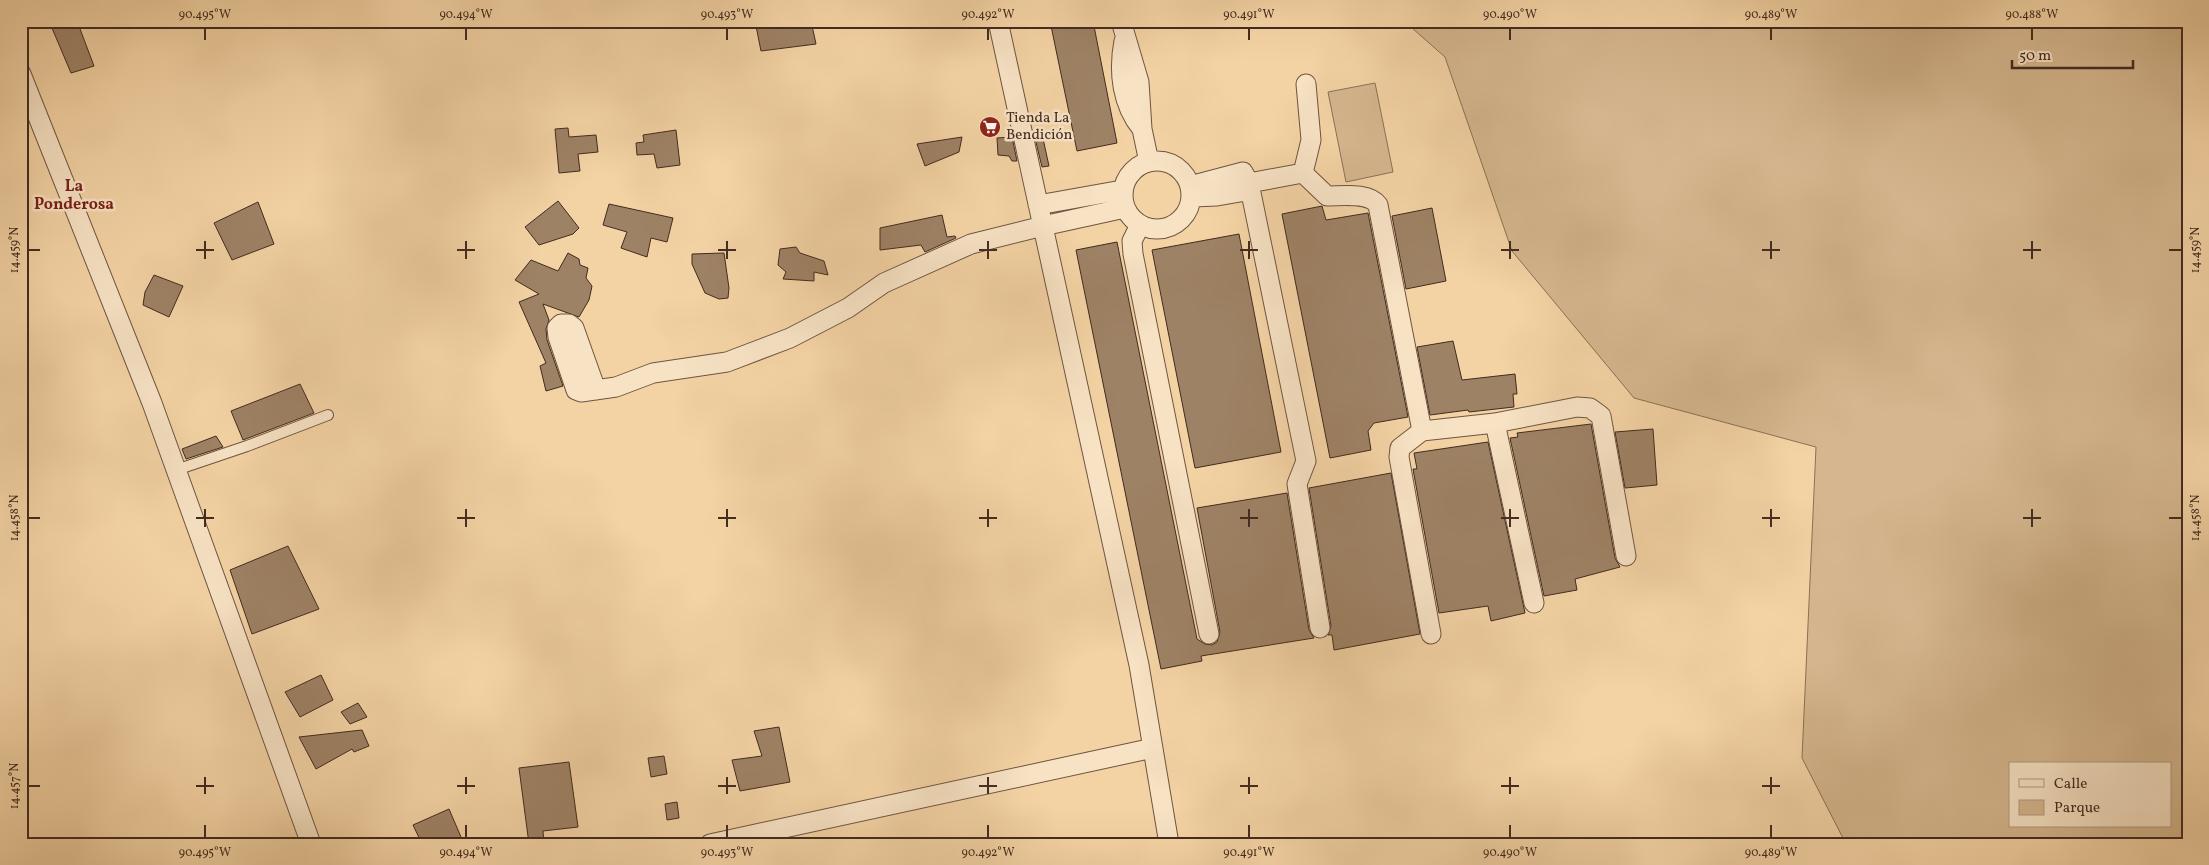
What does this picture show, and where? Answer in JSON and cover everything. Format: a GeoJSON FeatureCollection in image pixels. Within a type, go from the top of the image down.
{"type":"FeatureCollection","features":[{"type":"Feature","properties":{"kind":"street"},"geometry":{"type":"LineString","coordinates":[[998,21],[1139,664],[1169,844]]}},
{"type":"Feature","properties":{"kind":"street"},"geometry":{"type":"LineString","coordinates":[[1123,30],[1120,58],[1125,96],[1131,116],[1142,129],[1149,162]]}},
{"type":"Feature","properties":{"kind":"street"},"geometry":{"type":"LineString","coordinates":[[21,74],[176,470],[311,844]]}},
{"type":"Feature","properties":{"kind":"street"},"geometry":{"type":"LineString","coordinates":[[1303,173],[1311,140],[1306,84]]}},
{"type":"Feature","properties":{"kind":"street"},"geometry":{"type":"LineString","coordinates":[[1149,162],[1169,163],[1178,168],[1186,176],[1191,192],[1186,213],[1174,225],[1163,229],[1151,229],[1140,225],[1131,218],[1124,199],[1129,175],[1137,167],[1149,162]]}},
{"type":"Feature","properties":{"kind":"street"},"geometry":{"type":"LineString","coordinates":[[1248,183],[1303,173]]}},
{"type":"Feature","properties":{"kind":"street"},"geometry":{"type":"LineString","coordinates":[[1303,173],[1327,196],[1368,197],[1374,200],[1378,206],[1422,431]]}},
{"type":"Feature","properties":{"kind":"street"},"geometry":{"type":"LineString","coordinates":[[1191,192],[1217,196],[1246,191],[1248,183]]}},
{"type":"Feature","properties":{"kind":"street"},"geometry":{"type":"LineString","coordinates":[[1248,183],[1306,461],[1297,484],[1320,628]]}},
{"type":"Feature","properties":{"kind":"street"},"geometry":{"type":"LineString","coordinates":[[1038,205],[1124,199]]}},
{"type":"Feature","properties":{"kind":"street"},"geometry":{"type":"LineString","coordinates":[[596,390],[616,386],[653,373],[726,362],[790,338],[848,308],[884,283],[971,244],[1043,226],[1124,199]]}},
{"type":"Feature","properties":{"kind":"street"},"geometry":{"type":"LineString","coordinates":[[1140,225],[1132,241],[1133,254],[1209,634]]}},
{"type":"Feature","properties":{"kind":"street"},"geometry":{"type":"LineString","coordinates":[[1431,634],[1399,457],[1400,448],[1422,431],[1495,423],[1577,407],[1590,408],[1601,416],[1626,556]]}},
{"type":"Feature","properties":{"kind":"street"},"geometry":{"type":"LineString","coordinates":[[1495,423],[1534,603]]}},
{"type":"Feature","properties":{"kind":"street"},"geometry":{"type":"LineString","coordinates":[[710,844],[1153,748]]}},
{"type":"Feature","properties":{"kind":"lane"},"geometry":{"type":"LineString","coordinates":[[176,470],[247,446],[328,415]]}},
{"type":"Feature","properties":{"kind":"green space"},"geometry":{"type":"Polygon","coordinates":[[[1404,21],[2188,21],[2188,844],[1846,844],[1802,758],[1816,447],[1634,398],[1512,251],[1445,57],[1404,21]]]}},
{"type":"Feature","properties":{"kind":"green space"},"geometry":{"type":"Polygon","coordinates":[[[1375,83],[1393,172],[1346,182],[1328,92],[1375,83]]]}},
{"type":"Feature","properties":{"kind":"building"},"geometry":{"type":"Polygon","coordinates":[[[49,21],[77,21],[94,66],[71,73],[49,21]]]}},
{"type":"Feature","properties":{"kind":"building"},"geometry":{"type":"Polygon","coordinates":[[[755,21],[811,21],[816,44],[761,51],[755,21]]]}},
{"type":"Feature","properties":{"kind":"building"},"geometry":{"type":"Polygon","coordinates":[[[1050,21],[1093,21],[1117,143],[1077,151],[1050,21]]]}},
{"type":"Feature","properties":{"kind":"building"},"geometry":{"type":"Polygon","coordinates":[[[568,128],[569,137],[596,135],[598,152],[578,154],[580,171],[559,173],[555,129],[568,128]]]}},
{"type":"Feature","properties":{"kind":"building"},"geometry":{"type":"Polygon","coordinates":[[[676,130],[680,165],[657,168],[654,154],[637,155],[636,143],[644,142],[643,135],[676,130]]]}},
{"type":"Feature","properties":{"kind":"building"},"geometry":{"type":"Polygon","coordinates":[[[1034,134],[1042,134],[1049,166],[1042,167],[1034,134]]]}},
{"type":"Feature","properties":{"kind":"building"},"geometry":{"type":"Polygon","coordinates":[[[962,137],[959,152],[925,166],[917,144],[962,137]]]}},
{"type":"Feature","properties":{"kind":"building"},"geometry":{"type":"Polygon","coordinates":[[[1012,137],[1017,161],[1012,161],[1009,156],[998,155],[997,138],[1012,137]]]}},
{"type":"Feature","properties":{"kind":"building"},"geometry":{"type":"Polygon","coordinates":[[[558,201],[579,228],[573,234],[539,245],[525,227],[558,201]]]}},
{"type":"Feature","properties":{"kind":"building"},"geometry":{"type":"Polygon","coordinates":[[[258,202],[274,244],[232,260],[214,223],[258,202]]]}},
{"type":"Feature","properties":{"kind":"building"},"geometry":{"type":"Polygon","coordinates":[[[609,204],[673,218],[667,242],[651,238],[647,257],[621,248],[627,232],[603,225],[609,204]]]}},
{"type":"Feature","properties":{"kind":"building"},"geometry":{"type":"Polygon","coordinates":[[[1322,206],[1326,220],[1368,213],[1408,417],[1374,423],[1368,431],[1371,450],[1330,458],[1282,214],[1322,206]]]}},
{"type":"Feature","properties":{"kind":"building"},"geometry":{"type":"Polygon","coordinates":[[[1432,208],[1446,281],[1406,289],[1392,216],[1432,208]]]}},
{"type":"Feature","properties":{"kind":"building"},"geometry":{"type":"Polygon","coordinates":[[[942,215],[947,237],[955,236],[956,238],[925,252],[921,245],[880,250],[880,228],[942,215]]]}},
{"type":"Feature","properties":{"kind":"building"},"geometry":{"type":"Polygon","coordinates":[[[1239,234],[1281,452],[1195,468],[1152,250],[1239,234]]]}},
{"type":"Feature","properties":{"kind":"building"},"geometry":{"type":"Polygon","coordinates":[[[1117,242],[1197,639],[1205,644],[1212,645],[1217,642],[1220,632],[1197,508],[1287,493],[1309,630],[1314,638],[1201,656],[1202,661],[1161,669],[1076,250],[1117,242]]]}},
{"type":"Feature","properties":{"kind":"building"},"geometry":{"type":"Polygon","coordinates":[[[796,247],[800,253],[824,261],[828,275],[814,272],[814,281],[783,279],[786,272],[778,265],[780,249],[796,247]]]}},
{"type":"Feature","properties":{"kind":"building"},"geometry":{"type":"Polygon","coordinates":[[[568,253],[579,259],[580,265],[588,268],[586,278],[592,286],[589,300],[579,317],[543,304],[549,320],[546,329],[547,340],[563,386],[546,391],[540,366],[546,363],[519,302],[539,294],[515,280],[531,260],[558,271],[568,253]]]}},
{"type":"Feature","properties":{"kind":"building"},"geometry":{"type":"Polygon","coordinates":[[[724,253],[729,288],[728,298],[719,299],[705,293],[692,264],[692,254],[724,253]]]}},
{"type":"Feature","properties":{"kind":"building"},"geometry":{"type":"Polygon","coordinates":[[[154,275],[183,286],[169,317],[143,305],[145,292],[154,275]]]}},
{"type":"Feature","properties":{"kind":"building"},"geometry":{"type":"Polygon","coordinates":[[[1453,341],[1462,380],[1515,374],[1517,394],[1513,394],[1514,407],[1430,415],[1417,347],[1453,341]]]}},
{"type":"Feature","properties":{"kind":"building"},"geometry":{"type":"Polygon","coordinates":[[[300,384],[314,413],[243,440],[231,411],[300,384]]]}},
{"type":"Feature","properties":{"kind":"building"},"geometry":{"type":"Polygon","coordinates":[[[1591,424],[1615,558],[1620,567],[1575,579],[1577,590],[1544,596],[1510,438],[1518,437],[1517,433],[1591,424]]]}},
{"type":"Feature","properties":{"kind":"building"},"geometry":{"type":"Polygon","coordinates":[[[1653,429],[1657,485],[1625,488],[1615,432],[1653,429]]]}},
{"type":"Feature","properties":{"kind":"building"},"geometry":{"type":"Polygon","coordinates":[[[216,436],[223,447],[186,459],[182,449],[216,436]]]}},
{"type":"Feature","properties":{"kind":"building"},"geometry":{"type":"Polygon","coordinates":[[[1488,442],[1525,613],[1491,621],[1488,606],[1439,613],[1413,469],[1417,469],[1414,453],[1488,442]]]}},
{"type":"Feature","properties":{"kind":"building"},"geometry":{"type":"Polygon","coordinates":[[[1391,473],[1420,634],[1334,650],[1332,635],[1328,635],[1331,626],[1309,488],[1391,473]]]}},
{"type":"Feature","properties":{"kind":"building"},"geometry":{"type":"Polygon","coordinates":[[[288,546],[319,609],[252,634],[230,570],[288,546]]]}},
{"type":"Feature","properties":{"kind":"building"},"geometry":{"type":"Polygon","coordinates":[[[321,675],[333,700],[300,717],[285,692],[321,675]]]}},
{"type":"Feature","properties":{"kind":"building"},"geometry":{"type":"Polygon","coordinates":[[[358,703],[367,717],[350,724],[341,712],[358,703]]]}},
{"type":"Feature","properties":{"kind":"building"},"geometry":{"type":"Polygon","coordinates":[[[779,727],[790,782],[740,791],[732,760],[762,756],[754,731],[779,727]]]}},
{"type":"Feature","properties":{"kind":"building"},"geometry":{"type":"Polygon","coordinates":[[[362,730],[369,746],[354,752],[352,749],[316,769],[299,737],[362,730]]]}},
{"type":"Feature","properties":{"kind":"building"},"geometry":{"type":"Polygon","coordinates":[[[664,756],[667,774],[651,777],[648,758],[664,756]]]}},
{"type":"Feature","properties":{"kind":"building"},"geometry":{"type":"Polygon","coordinates":[[[569,762],[578,827],[543,831],[544,844],[529,844],[519,768],[569,762]]]}},
{"type":"Feature","properties":{"kind":"building"},"geometry":{"type":"Polygon","coordinates":[[[677,802],[679,818],[667,820],[665,804],[677,802]]]}},
{"type":"Feature","properties":{"kind":"building"},"geometry":{"type":"Polygon","coordinates":[[[449,809],[464,844],[422,844],[413,825],[449,809]]]}},
{"type":"Feature","properties":{"kind":"place","name":"Tienda La Bendición"},"geometry":{"type":"Point","coordinates":[990,127]}},
{"type":"Feature","properties":{"kind":"district","name":"La Ponderosa"},"geometry":{"type":"Point","coordinates":[74,196]}}]}
